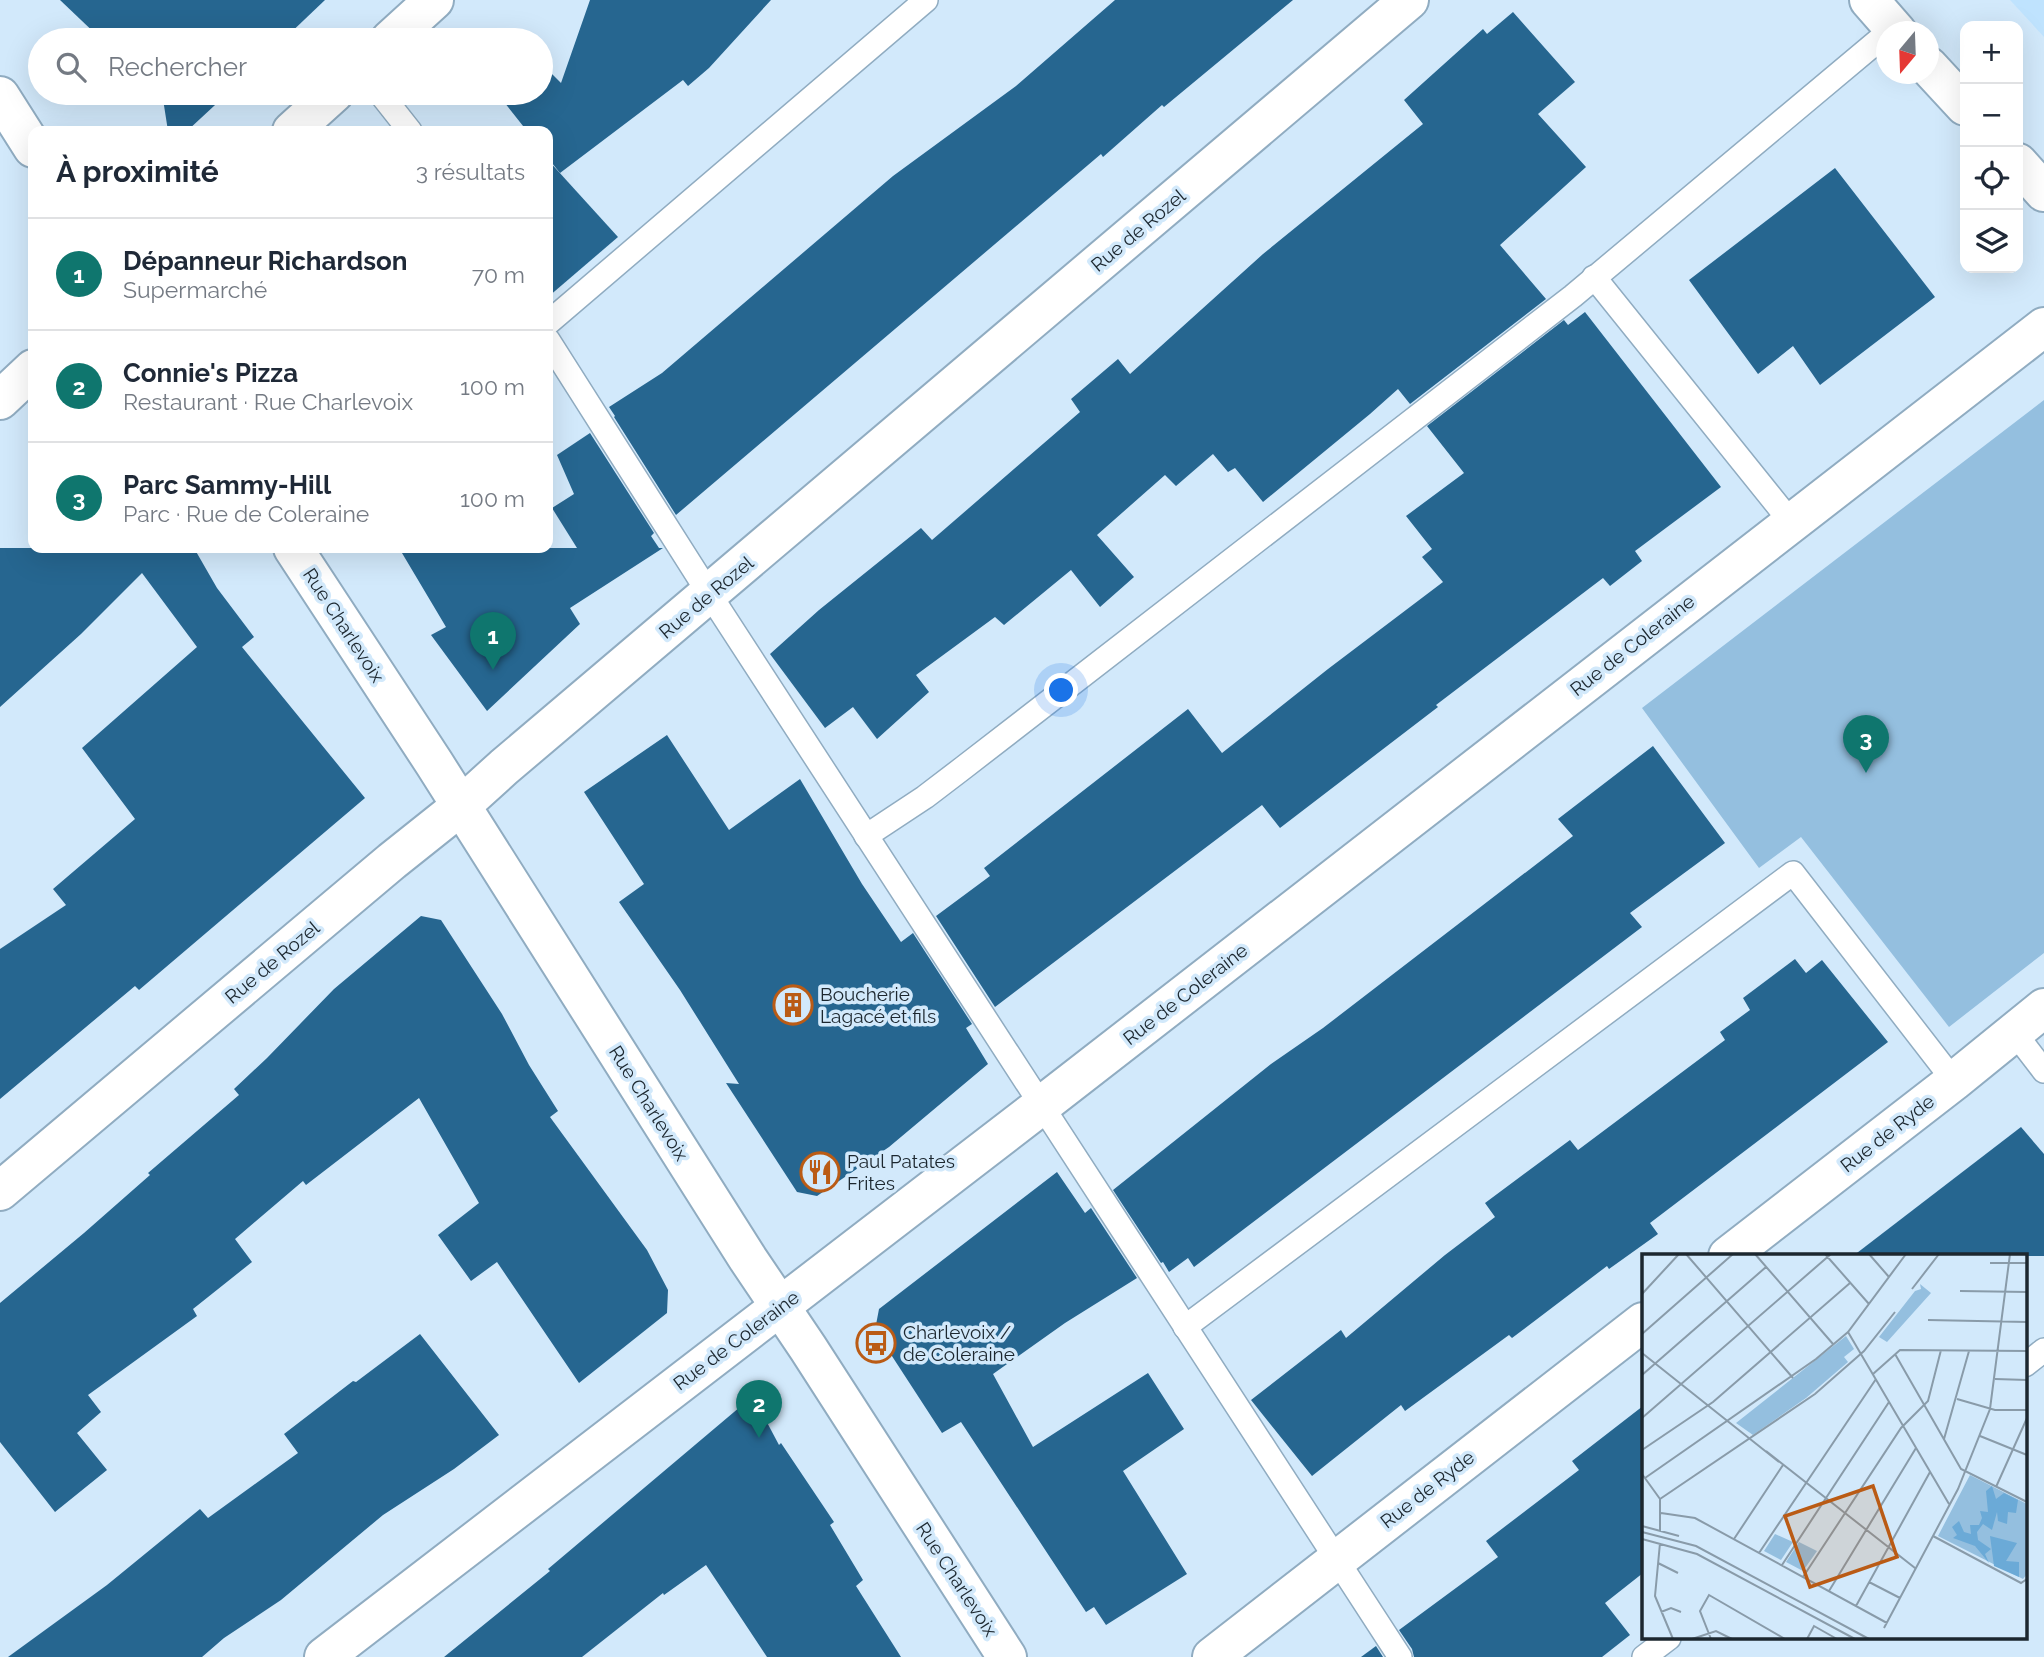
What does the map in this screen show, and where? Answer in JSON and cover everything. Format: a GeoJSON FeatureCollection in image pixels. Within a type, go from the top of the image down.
{"type":"FeatureCollection","features":[{"type":"Feature","properties":{"kind":"street"},"geometry":{"type":"LineString","coordinates":[[403,28],[434,0]]}},
{"type":"Feature","properties":{"kind":"street","name":"Rue de Rozel"},"geometry":{"type":"LineString","coordinates":[[0,1191],[461,806],[1409,0]]}},
{"type":"Feature","properties":{"kind":"street"},"geometry":{"type":"LineString","coordinates":[[1939,78],[1960,101]]}},
{"type":"Feature","properties":{"kind":"street"},"geometry":{"type":"LineString","coordinates":[[0,96],[28,140]]}},
{"type":"Feature","properties":{"kind":"street"},"geometry":{"type":"LineString","coordinates":[[298,126],[321,105]]}},
{"type":"Feature","properties":{"kind":"street"},"geometry":{"type":"LineString","coordinates":[[2023,169],[2044,192]]}},
{"type":"Feature","properties":{"kind":"street","name":"Rue de Coleraine"},"geometry":{"type":"LineString","coordinates":[[324,1657],[1042,1105],[2044,327]]}},
{"type":"Feature","properties":{"kind":"street"},"geometry":{"type":"LineString","coordinates":[[0,400],[28,374]]}},
{"type":"Feature","properties":{"kind":"street","name":"Rue Charlevoix"},"geometry":{"type":"LineString","coordinates":[[296,553],[1007,1657]]}},
{"type":"Feature","properties":{"kind":"street","name":"Rue de Ryde"},"geometry":{"type":"LineString","coordinates":[[1731,1254],[2044,1008]]}},
{"type":"Feature","properties":{"kind":"street","name":"Rue de Ryde"},"geometry":{"type":"LineString","coordinates":[[1212,1657],[1642,1323]]}},
{"type":"Feature","properties":{"kind":"lane"},"geometry":{"type":"LineString","coordinates":[[553,319],[926,0]]}},
{"type":"Feature","properties":{"kind":"lane"},"geometry":{"type":"LineString","coordinates":[[866,836],[954,775],[1594,277],[1876,34]]}},
{"type":"Feature","properties":{"kind":"lane"},"geometry":{"type":"LineString","coordinates":[[389,105],[406,126]]}},
{"type":"Feature","properties":{"kind":"lane"},"geometry":{"type":"LineString","coordinates":[[1594,277],[1791,522]]}},
{"type":"Feature","properties":{"kind":"lane"},"geometry":{"type":"LineString","coordinates":[[553,348],[710,595],[1400,1657]]}},
{"type":"Feature","properties":{"kind":"lane"},"geometry":{"type":"LineString","coordinates":[[1185,1326],[1793,873],[1954,1081]]}},
{"type":"Feature","properties":{"kind":"lane"},"geometry":{"type":"LineString","coordinates":[[2014,1032],[2044,1071]]}},
{"type":"Feature","properties":{"kind":"lane"},"geometry":{"type":"LineString","coordinates":[[2026,1364],[2044,1350]]}},
{"type":"Feature","properties":{"kind":"lane"},"geometry":{"type":"LineString","coordinates":[[1644,1657],[1666,1640]]}},
{"type":"Feature","properties":{"kind":"shaded area"},"geometry":{"type":"Polygon","coordinates":[[[2010,0],[2044,0],[2044,37],[2010,0]]]}},
{"type":"Feature","properties":{"kind":"shaded area"},"geometry":{"type":"Polygon","coordinates":[[[2044,400],[2044,953],[1949,1027],[1801,837],[1759,868],[1642,708],[2044,400]]]}},
{"type":"Feature","properties":{"kind":"building"},"geometry":{"type":"Polygon","coordinates":[[[60,0],[325,0],[296,28],[89,28],[60,0]]]}},
{"type":"Feature","properties":{"kind":"building"},"geometry":{"type":"Polygon","coordinates":[[[590,0],[771,0],[709,68],[688,86],[683,80],[560,173],[553,164],[553,126],[523,126],[506,105],[553,105],[553,75],[561,83],[590,0]]]}},
{"type":"Feature","properties":{"kind":"building"},"geometry":{"type":"Polygon","coordinates":[[[1115,0],[1293,0],[1164,107],[1162,105],[1103,157],[1101,154],[676,515],[609,407],[662,373],[893,176],[1016,86],[1115,0]]]}},
{"type":"Feature","properties":{"kind":"building"},"geometry":{"type":"Polygon","coordinates":[[[1513,12],[1575,82],[1538,114],[1586,167],[1500,245],[1546,299],[1410,404],[1398,389],[1263,502],[1235,468],[1228,472],[1213,454],[1176,486],[1165,475],[1097,535],[1134,577],[1100,607],[1071,570],[1004,625],[995,617],[916,675],[929,692],[877,739],[853,707],[825,728],[770,654],[819,610],[921,528],[932,540],[1080,412],[1071,399],[1118,359],[1130,374],[1263,254],[1423,124],[1404,100],[1483,29],[1487,34],[1513,12]]]}},
{"type":"Feature","properties":{"kind":"building"},"geometry":{"type":"Polygon","coordinates":[[[164,105],[215,105],[192,126],[167,126],[164,105]]]}},
{"type":"Feature","properties":{"kind":"building"},"geometry":{"type":"Polygon","coordinates":[[[553,166],[618,237],[553,293],[553,166]]]}},
{"type":"Feature","properties":{"kind":"building"},"geometry":{"type":"Polygon","coordinates":[[[1835,168],[1935,297],[1820,385],[1793,346],[1758,374],[1689,280],[1835,168]]]}},
{"type":"Feature","properties":{"kind":"building"},"geometry":{"type":"Polygon","coordinates":[[[1585,312],[1721,487],[1635,551],[1642,561],[1610,586],[1603,578],[1280,828],[1262,805],[995,1007],[936,916],[990,876],[984,868],[1188,709],[1222,753],[1443,582],[1422,557],[1432,549],[1406,516],[1464,473],[1427,426],[1564,320],[1568,325],[1585,312]]]}},
{"type":"Feature","properties":{"kind":"building"},"geometry":{"type":"Polygon","coordinates":[[[590,433],[654,533],[651,536],[659,548],[663,548],[570,608],[580,624],[487,711],[431,635],[446,627],[402,553],[553,553],[553,548],[577,548],[553,510],[574,494],[557,455],[590,433]]]}},
{"type":"Feature","properties":{"kind":"building"},"geometry":{"type":"Polygon","coordinates":[[[0,548],[28,548],[28,553],[197,553],[217,588],[254,637],[242,647],[365,798],[139,990],[135,986],[0,1099],[0,949],[66,905],[53,889],[135,819],[82,748],[197,647],[142,573],[81,634],[0,707],[0,548]]]}},
{"type":"Feature","properties":{"kind":"building"},"geometry":{"type":"Polygon","coordinates":[[[667,735],[729,830],[800,779],[862,884],[901,942],[913,933],[972,1024],[966,1028],[988,1064],[889,1147],[817,1196],[797,1192],[726,1083],[739,1084],[680,990],[619,902],[644,884],[584,792],[667,735]]]}},
{"type":"Feature","properties":{"kind":"building"},"geometry":{"type":"Polygon","coordinates":[[[1653,746],[1725,843],[1630,913],[1642,927],[1194,1267],[1188,1258],[1169,1272],[1113,1190],[1271,1064],[1323,1028],[1573,836],[1558,819],[1653,746]]]}},
{"type":"Feature","properties":{"kind":"building"},"geometry":{"type":"Polygon","coordinates":[[[421,916],[441,920],[502,1014],[529,1065],[558,1111],[550,1117],[647,1250],[668,1290],[667,1313],[579,1383],[497,1262],[471,1281],[438,1235],[479,1203],[419,1098],[306,1185],[303,1181],[235,1239],[252,1262],[193,1309],[197,1316],[88,1395],[101,1412],[77,1433],[107,1470],[55,1512],[0,1442],[0,1303],[84,1233],[150,1175],[148,1173],[239,1095],[234,1089],[334,989],[421,916]]]}},
{"type":"Feature","properties":{"kind":"building"},"geometry":{"type":"Polygon","coordinates":[[[1795,959],[1806,973],[1822,960],[1888,1042],[1650,1223],[1658,1234],[1609,1269],[1607,1266],[1512,1338],[1509,1335],[1405,1411],[1401,1405],[1312,1476],[1251,1400],[1341,1330],[1346,1338],[1495,1217],[1485,1203],[1570,1140],[1578,1150],[1725,1040],[1720,1032],[1750,1010],[1743,998],[1795,959]]]}},
{"type":"Feature","properties":{"kind":"building"},"geometry":{"type":"Polygon","coordinates":[[[2021,1127],[2044,1154],[2044,1256],[1856,1254],[2021,1127]]]}},
{"type":"Feature","properties":{"kind":"building"},"geometry":{"type":"Polygon","coordinates":[[[1057,1172],[1085,1213],[1091,1208],[1137,1278],[1065,1323],[993,1374],[1033,1447],[1148,1373],[1184,1429],[1123,1471],[1187,1574],[1106,1625],[1094,1607],[1086,1612],[961,1422],[942,1433],[875,1330],[879,1309],[1057,1172]]]}},
{"type":"Feature","properties":{"kind":"building"},"geometry":{"type":"Polygon","coordinates":[[[420,1334],[499,1435],[454,1469],[383,1515],[281,1600],[224,1638],[202,1657],[8,1657],[107,1585],[200,1509],[208,1518],[298,1453],[284,1434],[420,1334]]]}},
{"type":"Feature","properties":{"kind":"building"},"geometry":{"type":"Polygon","coordinates":[[[753,1396],[779,1445],[781,1443],[834,1522],[830,1525],[863,1580],[856,1586],[901,1657],[767,1657],[706,1565],[664,1595],[663,1593],[582,1657],[444,1657],[550,1571],[548,1569],[753,1396]]]}},
{"type":"Feature","properties":{"kind":"building"},"geometry":{"type":"Polygon","coordinates":[[[1642,1407],[1642,1574],[1605,1603],[1630,1635],[1602,1657],[1414,1657],[1412,1649],[1399,1630],[1498,1557],[1486,1541],[1579,1470],[1572,1461],[1642,1407]]]}},
{"type":"Feature","properties":{"kind":"building"},"geometry":{"type":"Polygon","coordinates":[[[1376,1646],[1383,1657],[1361,1657],[1376,1646]]]}},
{"type":"Feature","properties":{"kind":"place","name":"Dépanneur Richardson"},"geometry":{"type":"Point","coordinates":[493,670]}},
{"type":"Feature","properties":{"kind":"place","name":"Parc Sammy-Hill"},"geometry":{"type":"Point","coordinates":[1866,773]}},
{"type":"Feature","properties":{"kind":"place","name":"Boucherie Lagacé et fils"},"geometry":{"type":"Point","coordinates":[793,1005]}},
{"type":"Feature","properties":{"kind":"place","name":"Paul Patates Frites"},"geometry":{"type":"Point","coordinates":[820,1172]}},
{"type":"Feature","properties":{"kind":"place","name":"Charlevoix / de Coleraine"},"geometry":{"type":"Point","coordinates":[876,1343]}},
{"type":"Feature","properties":{"kind":"place","name":"Connie's Pizza"},"geometry":{"type":"Point","coordinates":[759,1438]}}]}
